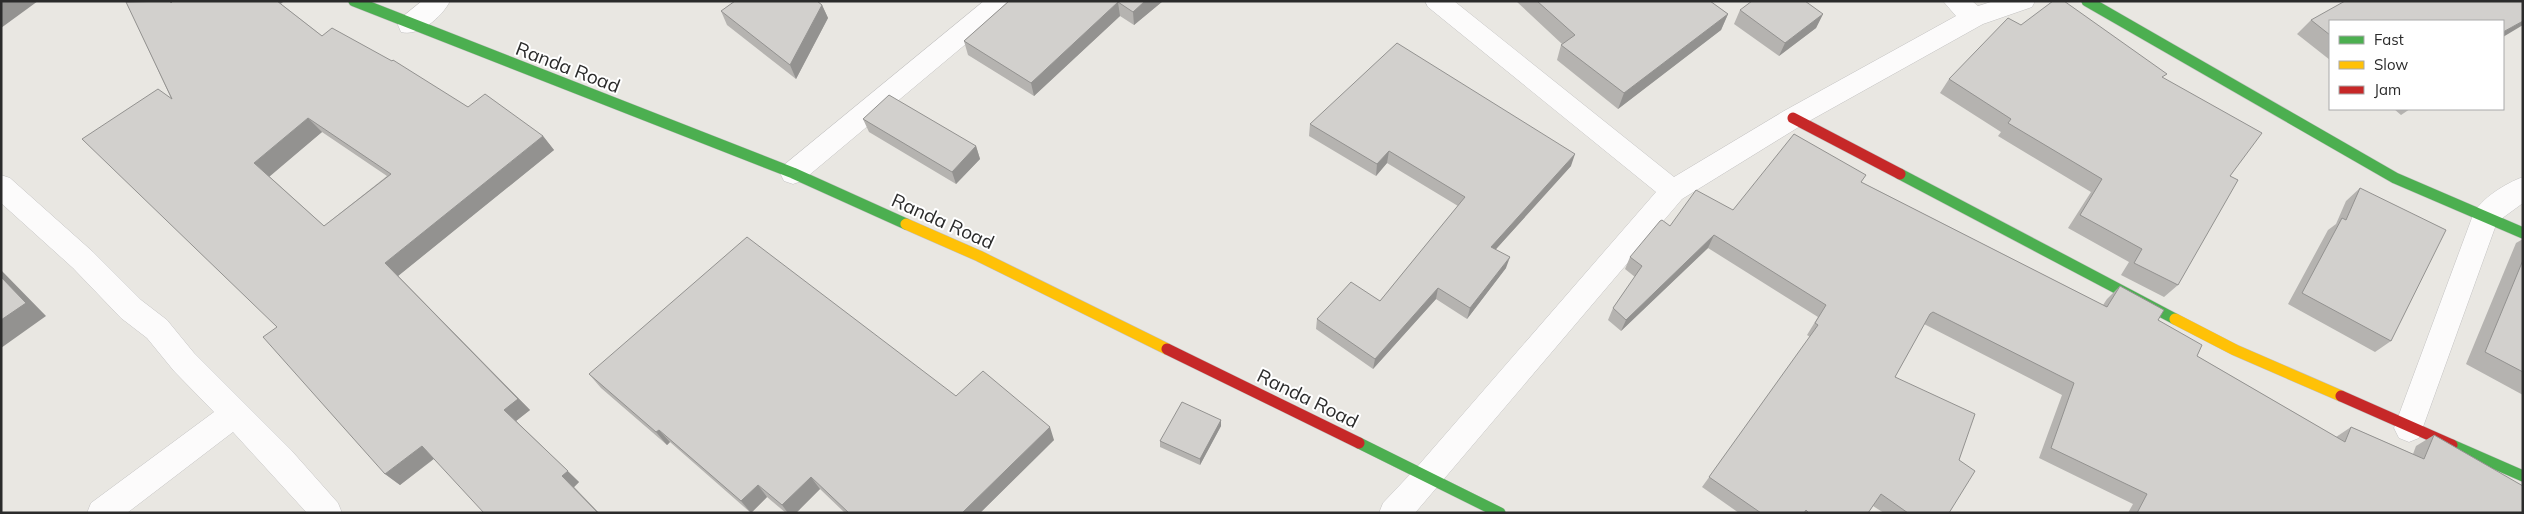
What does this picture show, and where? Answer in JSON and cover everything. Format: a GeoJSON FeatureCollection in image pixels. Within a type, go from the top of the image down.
{"type":"FeatureCollection","features":[{"type":"Feature","properties":{"kind":"street","name":"Randa Road"},"geometry":{"type":"LineString","coordinates":[[354,1],[410,25],[794,173],[979,256],[1500,513]]}},
{"type":"Feature","properties":{"kind":"street"},"geometry":{"type":"LineString","coordinates":[[410,25],[438,1]]}},
{"type":"Feature","properties":{"kind":"street"},"geometry":{"type":"LineString","coordinates":[[794,173],[1001,1]]}},
{"type":"Feature","properties":{"kind":"street"},"geometry":{"type":"LineString","coordinates":[[1437,1],[1673,191]]}},
{"type":"Feature","properties":{"kind":"street"},"geometry":{"type":"LineString","coordinates":[[1394,513],[1428,477],[1673,191],[1793,118],[1965,9],[2023,1]]}},
{"type":"Feature","properties":{"kind":"street"},"geometry":{"type":"LineString","coordinates":[[2087,1],[2395,178],[2486,215],[2523,233]]}},
{"type":"Feature","properties":{"kind":"street"},"geometry":{"type":"LineString","coordinates":[[1793,118],[2235,350],[2409,428],[2523,476]]}},
{"type":"Feature","properties":{"kind":"street"},"geometry":{"type":"LineString","coordinates":[[1,186],[83,260],[131,309],[157,329],[184,362],[233,415],[280,460],[327,513]]}},
{"type":"Feature","properties":{"kind":"street"},"geometry":{"type":"LineString","coordinates":[[2409,428],[2486,215],[2523,188]]}},
{"type":"Feature","properties":{"kind":"street"},"geometry":{"type":"LineString","coordinates":[[102,513],[233,415]]}},
{"type":"Feature","properties":{"kind":"building"},"geometry":{"type":"Polygon","coordinates":[[[277,1],[322,36],[332,28],[393,60],[468,107],[485,94],[543,136],[385,263],[518,399],[504,410],[568,471],[562,476],[598,513],[484,513],[422,446],[385,474],[263,337],[277,327],[82,139],[158,89],[172,99],[126,2],[277,1]],[[308,118],[254,163],[324,226],[391,174],[308,118]]]}},
{"type":"Feature","properties":{"kind":"building"},"geometry":{"type":"Polygon","coordinates":[[[735,1],[817,1],[822,5],[790,65],[721,11],[735,1]]]}},
{"type":"Feature","properties":{"kind":"building"},"geometry":{"type":"Polygon","coordinates":[[[1009,1],[1145,1],[1133,12],[1118,2],[1031,83],[964,41],[1009,1]]]}},
{"type":"Feature","properties":{"kind":"building"},"geometry":{"type":"Polygon","coordinates":[[[1537,1],[1710,1],[1728,14],[1624,93],[1561,45],[1575,35],[1537,1]]]}},
{"type":"Feature","properties":{"kind":"building"},"geometry":{"type":"Polygon","coordinates":[[[1752,1],[1805,1],[1823,14],[1785,43],[1740,10],[1752,1]]]}},
{"type":"Feature","properties":{"kind":"building"},"geometry":{"type":"Polygon","coordinates":[[[2053,1],[2064,1],[2167,74],[2162,77],[2262,133],[2230,176],[2238,180],[2178,285],[2134,263],[2142,249],[2080,215],[2102,179],[2008,123],[2011,119],[1949,79],[2008,18],[2021,25],[2053,1]]]}},
{"type":"Feature","properties":{"kind":"building"},"geometry":{"type":"Polygon","coordinates":[[[2345,1],[2523,1],[2523,21],[2504,31],[2504,20],[2329,20],[2329,34],[2311,20],[2345,1]]]}},
{"type":"Feature","properties":{"kind":"building"},"geometry":{"type":"Polygon","coordinates":[[[1397,43],[1575,154],[1491,247],[1510,257],[1470,308],[1438,288],[1375,359],[1317,319],[1351,282],[1380,301],[1465,197],[1389,151],[1377,164],[1310,124],[1397,43]]]}},
{"type":"Feature","properties":{"kind":"building"},"geometry":{"type":"Polygon","coordinates":[[[889,95],[976,146],[952,172],[863,119],[889,95]]]}},
{"type":"Feature","properties":{"kind":"building"},"geometry":{"type":"Polygon","coordinates":[[[1794,134],[1866,175],[1861,182],[2107,307],[2120,286],[2164,310],[2158,320],[2202,345],[2197,356],[2345,442],[2351,427],[2424,459],[2434,435],[2523,486],[2523,513],[2137,513],[2147,494],[2051,448],[2074,383],[1933,312],[1930,314],[1895,377],[1975,414],[1959,460],[1975,471],[1949,513],[1908,513],[1881,494],[1868,513],[1809,513],[1806,510],[1804,513],[1761,513],[1709,477],[1818,325],[1815,323],[1826,305],[1714,235],[1626,320],[1613,308],[1642,266],[1630,257],[1660,221],[1662,220],[1670,226],[1696,190],[1733,210],[1794,134]]]}},
{"type":"Feature","properties":{"kind":"building"},"geometry":{"type":"Polygon","coordinates":[[[2360,188],[2446,230],[2391,341],[2302,293],[2342,218],[2346,220],[2360,188]]]}},
{"type":"Feature","properties":{"kind":"building"},"geometry":{"type":"Polygon","coordinates":[[[747,237],[956,396],[983,371],[1050,427],[962,513],[849,513],[811,477],[782,505],[758,485],[741,501],[659,430],[656,432],[589,374],[747,237]]]}},
{"type":"Feature","properties":{"kind":"building"},"geometry":{"type":"Polygon","coordinates":[[[2523,260],[2523,372],[2485,352],[2523,260]]]}},
{"type":"Feature","properties":{"kind":"building"},"geometry":{"type":"Polygon","coordinates":[[[1,277],[26,303],[1,320],[1,277]]]}},
{"type":"Feature","properties":{"kind":"building"},"geometry":{"type":"Polygon","coordinates":[[[1182,402],[1221,420],[1200,459],[1160,441],[1182,402]]]}},
{"type":"Feature","properties":{"kind":"traffic: fast"},"geometry":{"type":"LineString","coordinates":[[354,1],[793,173],[906,224]]}},
{"type":"Feature","properties":{"kind":"traffic: fast"},"geometry":{"type":"LineString","coordinates":[[2087,1],[2395,178],[2523,233]]}},
{"type":"Feature","properties":{"kind":"traffic: fast"},"geometry":{"type":"LineString","coordinates":[[1900,174],[2175,319]]}},
{"type":"Feature","properties":{"kind":"traffic: fast"},"geometry":{"type":"LineString","coordinates":[[1359,443],[1500,513]]}},
{"type":"Feature","properties":{"kind":"traffic: fast"},"geometry":{"type":"LineString","coordinates":[[2452,445],[2523,476]]}},
{"type":"Feature","properties":{"kind":"traffic: slow"},"geometry":{"type":"LineString","coordinates":[[906,224],[979,256],[1167,349]]}},
{"type":"Feature","properties":{"kind":"traffic: slow"},"geometry":{"type":"LineString","coordinates":[[2175,319],[2235,350],[2341,396]]}},
{"type":"Feature","properties":{"kind":"traffic: jam"},"geometry":{"type":"LineString","coordinates":[[1793,118],[1900,174]]}},
{"type":"Feature","properties":{"kind":"traffic: jam"},"geometry":{"type":"LineString","coordinates":[[1167,349],[1359,443]]}},
{"type":"Feature","properties":{"kind":"traffic: jam"},"geometry":{"type":"LineString","coordinates":[[2341,396],[2452,445]]}}]}
